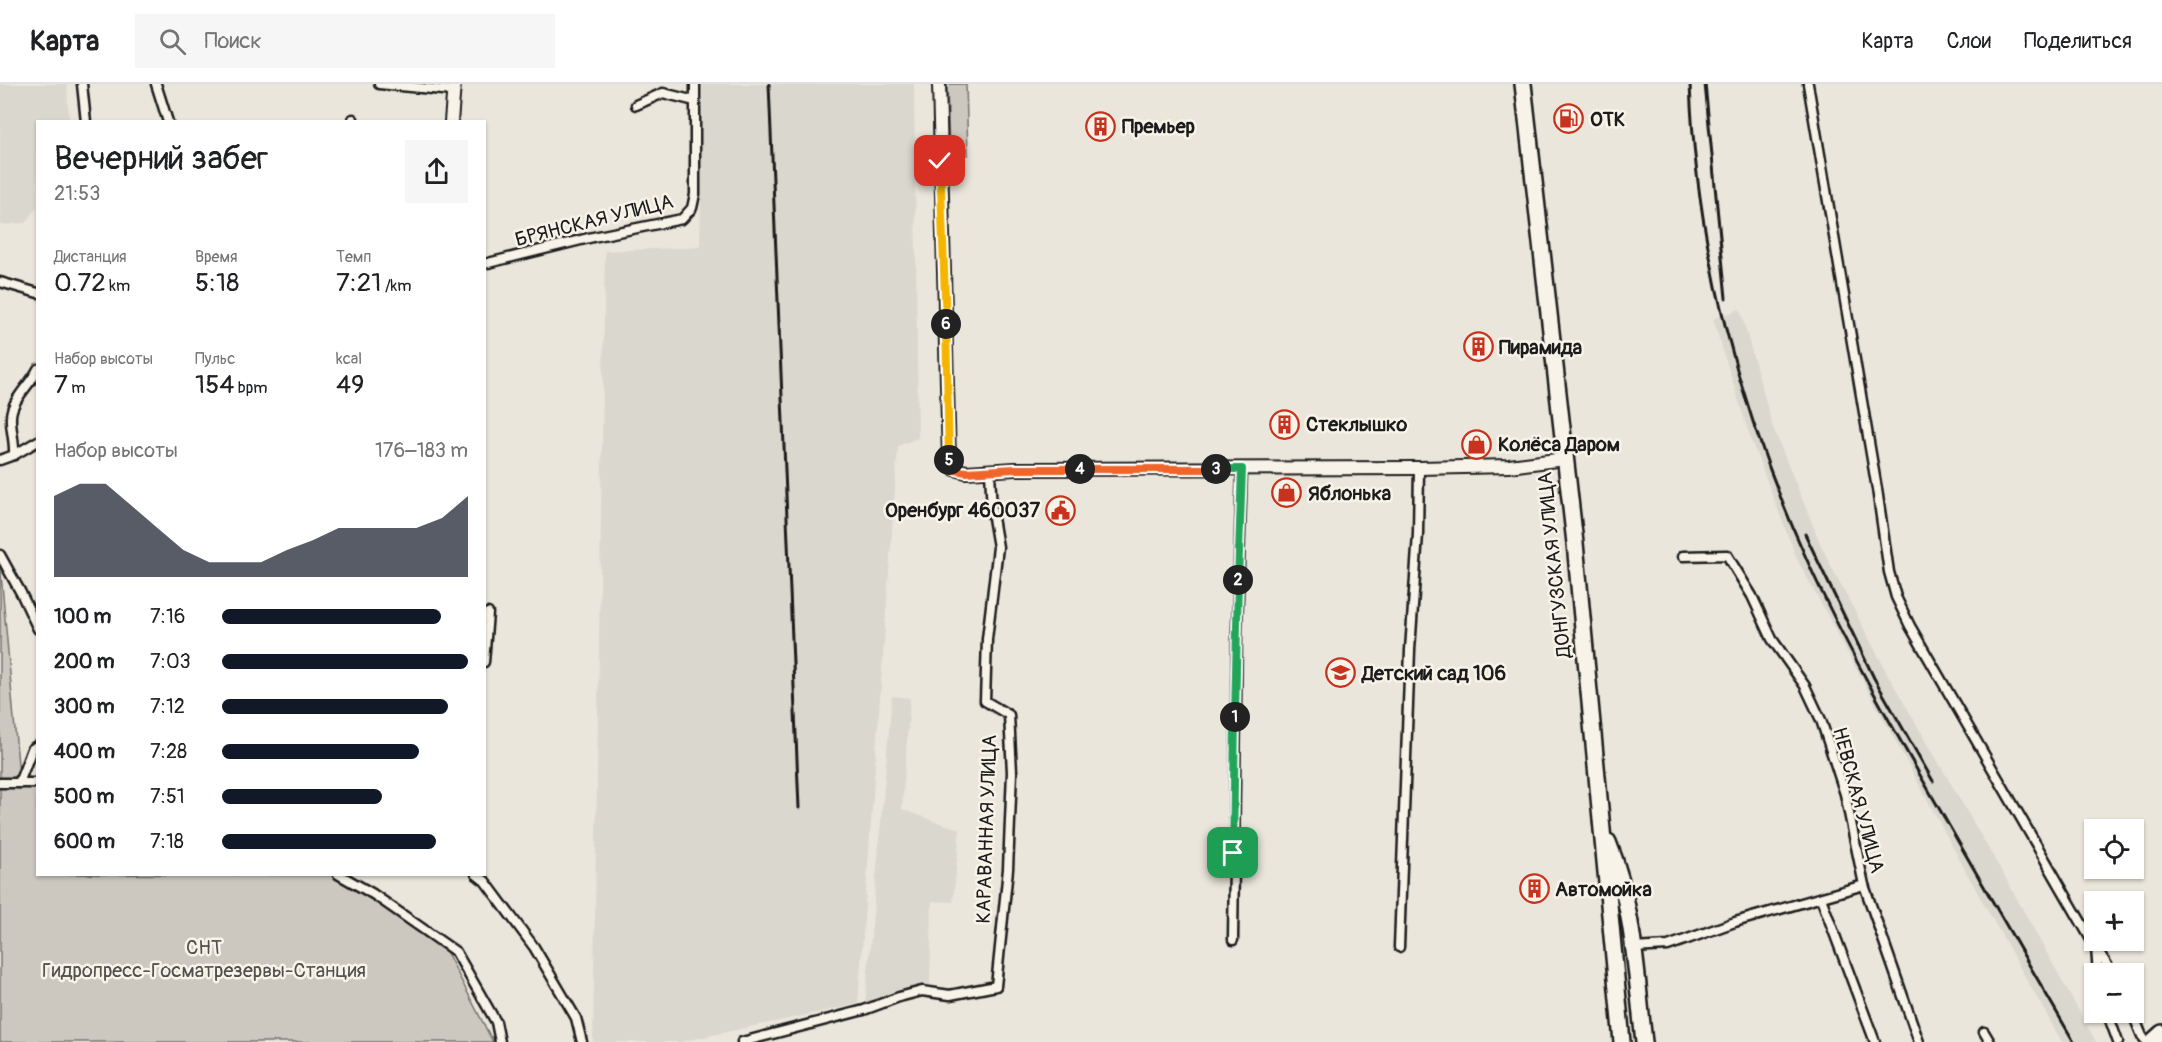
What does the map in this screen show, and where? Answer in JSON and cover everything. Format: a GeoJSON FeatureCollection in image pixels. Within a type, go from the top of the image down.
{"type":"FeatureCollection","features":[{"type":"Feature","properties":{"kind":"highway","name":"ДОНГУЗСКАЯ УЛИЦА"},"geometry":{"type":"LineString","coordinates":[[1524,84],[1575,543],[1622,1042]]}},
{"type":"Feature","properties":{"kind":"highway"},"geometry":{"type":"LineString","coordinates":[[1602,828],[1618,866],[1626,902],[1644,1042]]}},
{"type":"Feature","properties":{"kind":"highway"},"geometry":{"type":"LineString","coordinates":[[2150,1042],[2162,1034]]}},
{"type":"Feature","properties":{"kind":"street"},"geometry":{"type":"LineString","coordinates":[[82,84],[86,120]]}},
{"type":"Feature","properties":{"kind":"street"},"geometry":{"type":"LineString","coordinates":[[156,84],[167,120]]}},
{"type":"Feature","properties":{"kind":"street"},"geometry":{"type":"LineString","coordinates":[[379,84],[454,88],[451,120]]}},
{"type":"Feature","properties":{"kind":"street","name":"БРЯНСКАЯ УЛИЦА"},"geometry":{"type":"LineString","coordinates":[[486,264],[593,237],[682,219],[692,208],[695,194],[695,84]]}},
{"type":"Feature","properties":{"kind":"street"},"geometry":{"type":"LineString","coordinates":[[939,84],[949,460],[955,470],[966,472],[1015,469],[1419,468],[1509,466],[1564,459]]}},
{"type":"Feature","properties":{"kind":"street"},"geometry":{"type":"LineString","coordinates":[[1808,84],[1889,572],[1896,597],[1910,626],[2084,927]]}},
{"type":"Feature","properties":{"kind":"street"},"geometry":{"type":"LineString","coordinates":[[636,105],[663,93],[695,101]]}},
{"type":"Feature","properties":{"kind":"street"},"geometry":{"type":"LineString","coordinates":[[0,282],[36,292]]}},
{"type":"Feature","properties":{"kind":"street"},"geometry":{"type":"LineString","coordinates":[[14,455],[15,441],[11,415],[36,373]]}},
{"type":"Feature","properties":{"kind":"street"},"geometry":{"type":"LineString","coordinates":[[0,460],[36,442]]}},
{"type":"Feature","properties":{"kind":"street"},"geometry":{"type":"LineString","coordinates":[[1399,947],[1419,468]]}},
{"type":"Feature","properties":{"kind":"street"},"geometry":{"type":"LineString","coordinates":[[1233,940],[1236,642],[1242,469]]}},
{"type":"Feature","properties":{"kind":"street","name":"КАРАВАННАЯ УЛИЦА"},"geometry":{"type":"LineString","coordinates":[[742,1042],[864,1010],[922,991],[950,995],[996,987],[1008,869],[1012,771],[1009,716],[985,702],[987,639],[998,547],[992,512],[990,471]]}},
{"type":"Feature","properties":{"kind":"street"},"geometry":{"type":"LineString","coordinates":[[0,555],[36,625]]}},
{"type":"Feature","properties":{"kind":"street","name":"НЕВСКАЯ УЛИЦА"},"geometry":{"type":"LineString","coordinates":[[1683,556],[1727,555],[1752,596],[1772,639],[1805,686],[1821,720],[1845,794],[1864,885],[1919,1042]]}},
{"type":"Feature","properties":{"kind":"street"},"geometry":{"type":"LineString","coordinates":[[486,638],[488,614]]}},
{"type":"Feature","properties":{"kind":"street"},"geometry":{"type":"LineString","coordinates":[[19,783],[32,749],[36,746]]}},
{"type":"Feature","properties":{"kind":"street"},"geometry":{"type":"LineString","coordinates":[[0,783],[36,783]]}},
{"type":"Feature","properties":{"kind":"street"},"geometry":{"type":"LineString","coordinates":[[342,876],[373,894],[456,952],[496,1022],[500,1042]]}},
{"type":"Feature","properties":{"kind":"street"},"geometry":{"type":"LineString","coordinates":[[484,878],[534,947],[576,1018],[582,1042]]}},
{"type":"Feature","properties":{"kind":"street"},"geometry":{"type":"LineString","coordinates":[[1633,948],[1668,946],[1735,922],[1864,885]]}},
{"type":"Feature","properties":{"kind":"street"},"geometry":{"type":"LineString","coordinates":[[1821,898],[1875,1042]]}},
{"type":"Feature","properties":{"kind":"street"},"geometry":{"type":"LineString","coordinates":[[2111,1023],[2118,1042]]}},
{"type":"Feature","properties":{"kind":"street"},"geometry":{"type":"LineString","coordinates":[[2139,1023],[2150,1042]]}},
{"type":"Feature","properties":{"kind":"street"},"geometry":{"type":"LineString","coordinates":[[1984,1032],[1990,1042]]}},
{"type":"Feature","properties":{"kind":"shaded area"},"geometry":{"type":"Polygon","coordinates":[[[0,84],[67,84],[69,120],[36,120],[36,208],[25,223],[0,225],[0,84]]]}},
{"type":"Feature","properties":{"kind":"shaded area"},"geometry":{"type":"Polygon","coordinates":[[[703,84],[914,84],[918,438],[898,446],[858,1004],[680,1042],[593,1042],[605,251],[700,247],[703,84]]]}},
{"type":"Feature","properties":{"kind":"shaded area"},"geometry":{"type":"Polygon","coordinates":[[[1740,309],[1773,428],[1823,550],[1888,675],[2006,879],[2096,1042],[2062,1042],[1976,890],[1797,559],[1751,440],[1713,319],[1740,309]]]}},
{"type":"Feature","properties":{"kind":"shaded area"},"geometry":{"type":"Polygon","coordinates":[[[892,696],[910,698],[902,809],[960,829],[953,902],[932,901],[930,985],[865,1005],[892,696]]]}},
{"type":"Feature","properties":{"kind":"green space"},"geometry":{"type":"Polygon","coordinates":[[[947,84],[966,84],[968,155],[949,150],[947,84]]]}},
{"type":"Feature","properties":{"kind":"green space","name":"СНТ Гидропресс-Госматрезервы-Станция"},"geometry":{"type":"Polygon","coordinates":[[[0,562],[19,775],[36,779],[36,876],[333,876],[442,943],[493,1042],[0,1042],[0,562]]]}},
{"type":"Feature","properties":{"kind":"railway"},"geometry":{"type":"LineString","coordinates":[[769,84],[799,808]]}},
{"type":"Feature","properties":{"kind":"railway"},"geometry":{"type":"LineString","coordinates":[[1690,84],[1701,207],[1712,267],[1742,387],[1783,503],[1822,592],[1871,687],[2074,1042]]}},
{"type":"Feature","properties":{"kind":"railway"},"geometry":{"type":"LineString","coordinates":[[1705,84],[1726,298]]}},
{"type":"Feature","properties":{"kind":"railway"},"geometry":{"type":"LineString","coordinates":[[1805,534],[1874,678],[1933,781]]}},
{"type":"Feature","properties":{"kind":"place","name":"ОТК"},"geometry":{"type":"Point","coordinates":[1569,119]}},
{"type":"Feature","properties":{"kind":"place","name":"Премьер"},"geometry":{"type":"Point","coordinates":[1101,126]}},
{"type":"Feature","properties":{"kind":"place","name":"Пирамида"},"geometry":{"type":"Point","coordinates":[1478,347]}},
{"type":"Feature","properties":{"kind":"place","name":"Стеклышко"},"geometry":{"type":"Point","coordinates":[1285,424]}},
{"type":"Feature","properties":{"kind":"place","name":"Колёса Даром"},"geometry":{"type":"Point","coordinates":[1477,444]}},
{"type":"Feature","properties":{"kind":"place","name":"Яблонька"},"geometry":{"type":"Point","coordinates":[1287,493]}},
{"type":"Feature","properties":{"kind":"place","name":"Оренбург 460037"},"geometry":{"type":"Point","coordinates":[1061,510]}},
{"type":"Feature","properties":{"kind":"place","name":"Детский сад 106"},"geometry":{"type":"Point","coordinates":[1341,673]}},
{"type":"Feature","properties":{"kind":"place","name":"Автомойка"},"geometry":{"type":"Point","coordinates":[1534,889]}},
{"type":"Feature","properties":{"kind":"route"},"geometry":{"type":"LineString","coordinates":[[940,161],[949,460],[955,470],[966,472],[1015,469],[1242,469],[1233,853]]}}]}
